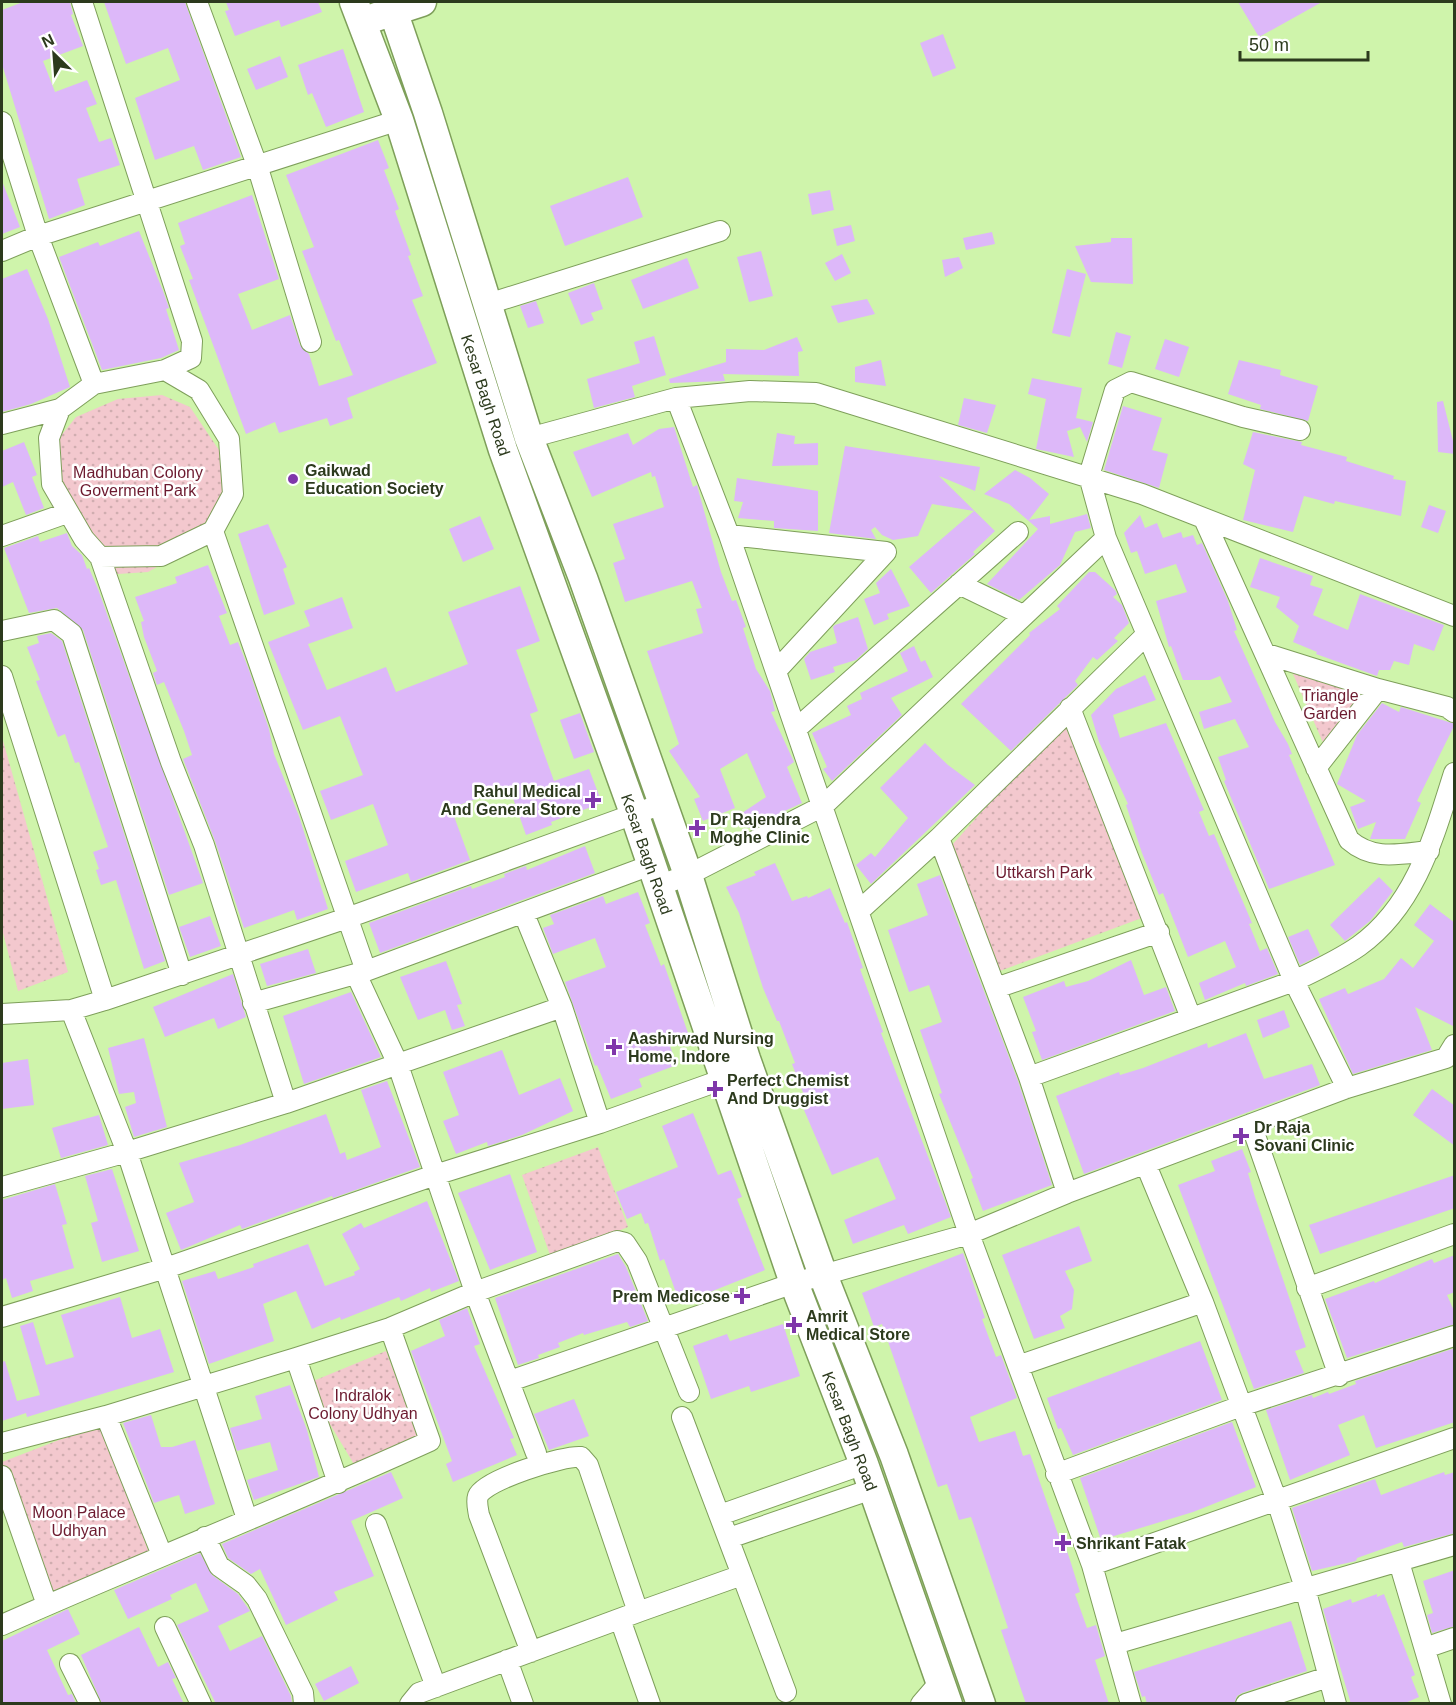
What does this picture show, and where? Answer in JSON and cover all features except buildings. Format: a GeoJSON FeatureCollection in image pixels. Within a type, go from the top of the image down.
{"type":"FeatureCollection","features":[{"type":"Feature","properties":{"kind":"main road"},"geometry":{"type":"LineString","coordinates":[[358,12],[422,2]]}},
{"type":"Feature","properties":{"kind":"main road","name":"Kesar Bagh Road"},"geometry":{"type":"LineString","coordinates":[[392,6],[529,438],[582,578],[688,875],[746,1059],[823,1275],[894,1455],[981,1704]]}},
{"type":"Feature","properties":{"kind":"main road","name":"Kesar Bagh Road"},"geometry":{"type":"LineString","coordinates":[[358,12],[399,120],[503,450],[634,813],[794,1283],[868,1476],[944,1693]]}},
{"type":"Feature","properties":{"kind":"street"},"geometry":{"type":"LineString","coordinates":[[2,424],[60,409],[94,384],[165,370],[191,358],[192,341],[82,2]]}},
{"type":"Feature","properties":{"kind":"street"},"geometry":{"type":"LineString","coordinates":[[197,2],[257,165],[311,342]]}},
{"type":"Feature","properties":{"kind":"street"},"geometry":{"type":"LineString","coordinates":[[2,251],[38,236],[399,120]]}},
{"type":"Feature","properties":{"kind":"street"},"geometry":{"type":"LineString","coordinates":[[2,122],[38,236],[94,384]]}},
{"type":"Feature","properties":{"kind":"street"},"geometry":{"type":"LineString","coordinates":[[488,304],[720,231]]}},
{"type":"Feature","properties":{"kind":"street"},"geometry":{"type":"LineString","coordinates":[[100,557],[161,556],[213,531],[234,494],[229,439],[199,390],[165,370]]}},
{"type":"Feature","properties":{"kind":"street"},"geometry":{"type":"LineString","coordinates":[[1300,430],[1243,417],[1131,382],[1115,390],[1089,476],[1106,538],[1145,636],[1294,981],[1347,1088]]}},
{"type":"Feature","properties":{"kind":"street"},"geometry":{"type":"LineString","coordinates":[[529,438],[676,398],[750,391],[816,393],[1089,476],[1455,616]]}},
{"type":"Feature","properties":{"kind":"street"},"geometry":{"type":"LineString","coordinates":[[676,398],[729,535],[860,910],[969,1234],[1056,1474],[1092,1565],[1131,1704]]}},
{"type":"Feature","properties":{"kind":"street"},"geometry":{"type":"LineString","coordinates":[[60,409],[49,438],[52,484],[84,539],[100,557],[171,762],[204,845],[286,1103]]}},
{"type":"Feature","properties":{"kind":"street"},"geometry":{"type":"LineString","coordinates":[[2,536],[67,513]]}},
{"type":"Feature","properties":{"kind":"street"},"geometry":{"type":"LineString","coordinates":[[1204,519],[1267,654],[1346,834],[1359,849],[1384,856],[1429,851]]}},
{"type":"Feature","properties":{"kind":"street"},"geometry":{"type":"LineString","coordinates":[[213,531],[347,918],[361,973],[397,1062],[475,1292],[536,1453]]}},
{"type":"Feature","properties":{"kind":"street"},"geometry":{"type":"LineString","coordinates":[[796,729],[1018,531]]}},
{"type":"Feature","properties":{"kind":"street"},"geometry":{"type":"LineString","coordinates":[[729,535],[886,552],[776,671]]}},
{"type":"Feature","properties":{"kind":"street"},"geometry":{"type":"LineString","coordinates":[[253,1003],[361,973],[524,914],[655,876],[688,875],[823,806],[1106,538]]}},
{"type":"Feature","properties":{"kind":"street"},"geometry":{"type":"LineString","coordinates":[[959,584],[1023,615]]}},
{"type":"Feature","properties":{"kind":"street"},"geometry":{"type":"LineString","coordinates":[[2,631],[54,620],[72,634],[182,975]]}},
{"type":"Feature","properties":{"kind":"street"},"geometry":{"type":"LineString","coordinates":[[860,910],[939,838],[1145,636]]}},
{"type":"Feature","properties":{"kind":"street"},"geometry":{"type":"LineString","coordinates":[[1267,654],[1378,689],[1447,707],[1455,712]]}},
{"type":"Feature","properties":{"kind":"street"},"geometry":{"type":"LineString","coordinates":[[2,676],[105,1000]]}},
{"type":"Feature","properties":{"kind":"street"},"geometry":{"type":"LineString","coordinates":[[1316,768],[1378,689]]}},
{"type":"Feature","properties":{"kind":"street"},"geometry":{"type":"LineString","coordinates":[[1070,708],[1191,1018]]}},
{"type":"Feature","properties":{"kind":"street"},"geometry":{"type":"LineString","coordinates":[[1029,1077],[1294,981],[1330,964],[1360,945],[1393,912],[1418,875],[1429,851],[1455,773]]}},
{"type":"Feature","properties":{"kind":"street"},"geometry":{"type":"LineString","coordinates":[[2,1014],[71,1010],[105,1000],[347,918],[662,804]]}},
{"type":"Feature","properties":{"kind":"street"},"geometry":{"type":"LineString","coordinates":[[939,838],[1029,1077],[1067,1193]]}},
{"type":"Feature","properties":{"kind":"street"},"geometry":{"type":"LineString","coordinates":[[524,914],[562,1007],[600,1123]]}},
{"type":"Feature","properties":{"kind":"street"},"geometry":{"type":"LineString","coordinates":[[996,988],[1159,932]]}},
{"type":"Feature","properties":{"kind":"street"},"geometry":{"type":"LineString","coordinates":[[2,1187],[127,1152],[286,1103],[397,1062],[562,1007]]}},
{"type":"Feature","properties":{"kind":"street"},"geometry":{"type":"LineString","coordinates":[[71,1010],[127,1152],[247,1519]]}},
{"type":"Feature","properties":{"kind":"street"},"geometry":{"type":"LineString","coordinates":[[510,1382],[665,1326],[794,1283],[969,1234],[1067,1193],[1347,1088],[1452,1056]]}},
{"type":"Feature","properties":{"kind":"street"},"geometry":{"type":"LineString","coordinates":[[2,1317],[166,1268],[435,1174],[600,1123],[724,1079]]}},
{"type":"Feature","properties":{"kind":"street"},"geometry":{"type":"LineString","coordinates":[[1251,1124],[1306,1288],[1339,1376]]}},
{"type":"Feature","properties":{"kind":"street"},"geometry":{"type":"LineString","coordinates":[[1146,1165],[1203,1302],[1277,1501],[1305,1588],[1336,1704]]}},
{"type":"Feature","properties":{"kind":"street"},"geometry":{"type":"LineString","coordinates":[[1306,1288],[1455,1234]]}},
{"type":"Feature","properties":{"kind":"street"},"geometry":{"type":"LineString","coordinates":[[2,1443],[106,1416],[390,1328],[475,1292],[617,1241],[625,1244],[632,1251],[665,1326],[689,1392]]}},
{"type":"Feature","properties":{"kind":"street"},"geometry":{"type":"LineString","coordinates":[[1018,1366],[1203,1302]]}},
{"type":"Feature","properties":{"kind":"street"},"geometry":{"type":"LineString","coordinates":[[2,1625],[205,1536],[338,1483],[430,1441],[390,1328]]}},
{"type":"Feature","properties":{"kind":"street"},"geometry":{"type":"LineString","coordinates":[[1056,1474],[1241,1406],[1339,1376],[1455,1336]]}},
{"type":"Feature","properties":{"kind":"street"},"geometry":{"type":"LineString","coordinates":[[296,1358],[338,1483]]}},
{"type":"Feature","properties":{"kind":"street"},"geometry":{"type":"LineString","coordinates":[[106,1416],[162,1555]]}},
{"type":"Feature","properties":{"kind":"street"},"geometry":{"type":"LineString","coordinates":[[682,1417],[786,1692]]}},
{"type":"Feature","properties":{"kind":"street"},"geometry":{"type":"LineString","coordinates":[[1092,1565],[1455,1438]]}},
{"type":"Feature","properties":{"kind":"street"},"geometry":{"type":"LineString","coordinates":[[531,1652],[477,1504],[483,1489],[542,1464],[575,1456],[585,1460],[629,1615],[650,1704]]}},
{"type":"Feature","properties":{"kind":"street"},"geometry":{"type":"LineString","coordinates":[[2,1476],[47,1605]]}},
{"type":"Feature","properties":{"kind":"street"},"geometry":{"type":"LineString","coordinates":[[720,1515],[868,1476]]}},
{"type":"Feature","properties":{"kind":"street"},"geometry":{"type":"LineString","coordinates":[[729,1538],[868,1476]]}},
{"type":"Feature","properties":{"kind":"street"},"geometry":{"type":"LineString","coordinates":[[376,1524],[436,1688]]}},
{"type":"Feature","properties":{"kind":"street"},"geometry":{"type":"LineString","coordinates":[[205,1536],[219,1566],[246,1585],[257,1599],[303,1693],[304,1704]]}},
{"type":"Feature","properties":{"kind":"street"},"geometry":{"type":"LineString","coordinates":[[1115,1644],[1455,1545]]}},
{"type":"Feature","properties":{"kind":"street"},"geometry":{"type":"LineString","coordinates":[[1399,1562],[1441,1704]]}},
{"type":"Feature","properties":{"kind":"street"},"geometry":{"type":"LineString","coordinates":[[410,1704],[419,1694],[742,1575]]}},
{"type":"Feature","properties":{"kind":"street"},"geometry":{"type":"LineString","coordinates":[[165,1627],[201,1704]]}},
{"type":"Feature","properties":{"kind":"street"},"geometry":{"type":"LineString","coordinates":[[1425,1648],[1455,1638]]}},
{"type":"Feature","properties":{"kind":"street"},"geometry":{"type":"LineString","coordinates":[[507,1660],[523,1704]]}},
{"type":"Feature","properties":{"kind":"street"},"geometry":{"type":"LineString","coordinates":[[70,1664],[90,1704]]}},
{"type":"Feature","properties":{"kind":"street"},"geometry":{"type":"LineString","coordinates":[[1246,1704],[1328,1677]]}},
{"type":"Feature","properties":{"kind":"street"},"geometry":{"type":"LineString","coordinates":[[921,1704],[944,1693]]}},
{"type":"Feature","properties":{"kind":"green space","name":"Madhuban Colony Goverment Park"},"geometry":{"type":"Polygon","coordinates":[[[162,395],[190,407],[225,459],[225,486],[219,517],[209,538],[148,572],[118,574],[94,567],[53,511],[44,474],[56,442],[76,417],[118,399],[162,395]]]}},
{"type":"Feature","properties":{"kind":"green space","name":"Triangle Garden"},"geometry":{"type":"Polygon","coordinates":[[[1290,667],[1361,690],[1328,754],[1290,667]]]}},
{"type":"Feature","properties":{"kind":"green space","name":"Uttkarsh Park"},"geometry":{"type":"Polygon","coordinates":[[[1063,721],[1147,916],[997,972],[952,845],[1063,721]]]}},
{"type":"Feature","properties":{"kind":"green space"},"geometry":{"type":"Polygon","coordinates":[[[2,737],[68,972],[18,991],[2,929],[2,737]]]}},
{"type":"Feature","properties":{"kind":"green space"},"geometry":{"type":"Polygon","coordinates":[[[598,1147],[628,1227],[551,1258],[522,1175],[598,1147]]]}},
{"type":"Feature","properties":{"kind":"green space","name":"Indralok Colony Udhyan"},"geometry":{"type":"Polygon","coordinates":[[[386,1351],[419,1439],[355,1466],[306,1384],[386,1351]]]}},
{"type":"Feature","properties":{"kind":"green space","name":"Moon Palace Udhyan"},"geometry":{"type":"Polygon","coordinates":[[[103,1423],[149,1553],[46,1594],[2,1462],[103,1423]]]}},
{"type":"Feature","properties":{"kind":"place","name":"Gaikwad Education Society"},"geometry":{"type":"Point","coordinates":[293,479]}},
{"type":"Feature","properties":{"kind":"place","name":"Rahul Medical And General Store"},"geometry":{"type":"Point","coordinates":[593,800]}},
{"type":"Feature","properties":{"kind":"place","name":"Dr Rajendra Moghe Clinic"},"geometry":{"type":"Point","coordinates":[697,828]}},
{"type":"Feature","properties":{"kind":"place","name":"Aashirwad Nursing Home, Indore"},"geometry":{"type":"Point","coordinates":[614,1047]}},
{"type":"Feature","properties":{"kind":"place","name":"Perfect Chemist And Druggist"},"geometry":{"type":"Point","coordinates":[715,1089]}},
{"type":"Feature","properties":{"kind":"place","name":"Dr Raja Sovani Clinic"},"geometry":{"type":"Point","coordinates":[1241,1136]}},
{"type":"Feature","properties":{"kind":"place","name":"Prem Medicose"},"geometry":{"type":"Point","coordinates":[742,1296]}},
{"type":"Feature","properties":{"kind":"place","name":"Amrit Medical Store"},"geometry":{"type":"Point","coordinates":[794,1325]}},
{"type":"Feature","properties":{"kind":"place","name":"Shrikant Fatak"},"geometry":{"type":"Point","coordinates":[1063,1543]}}]}
